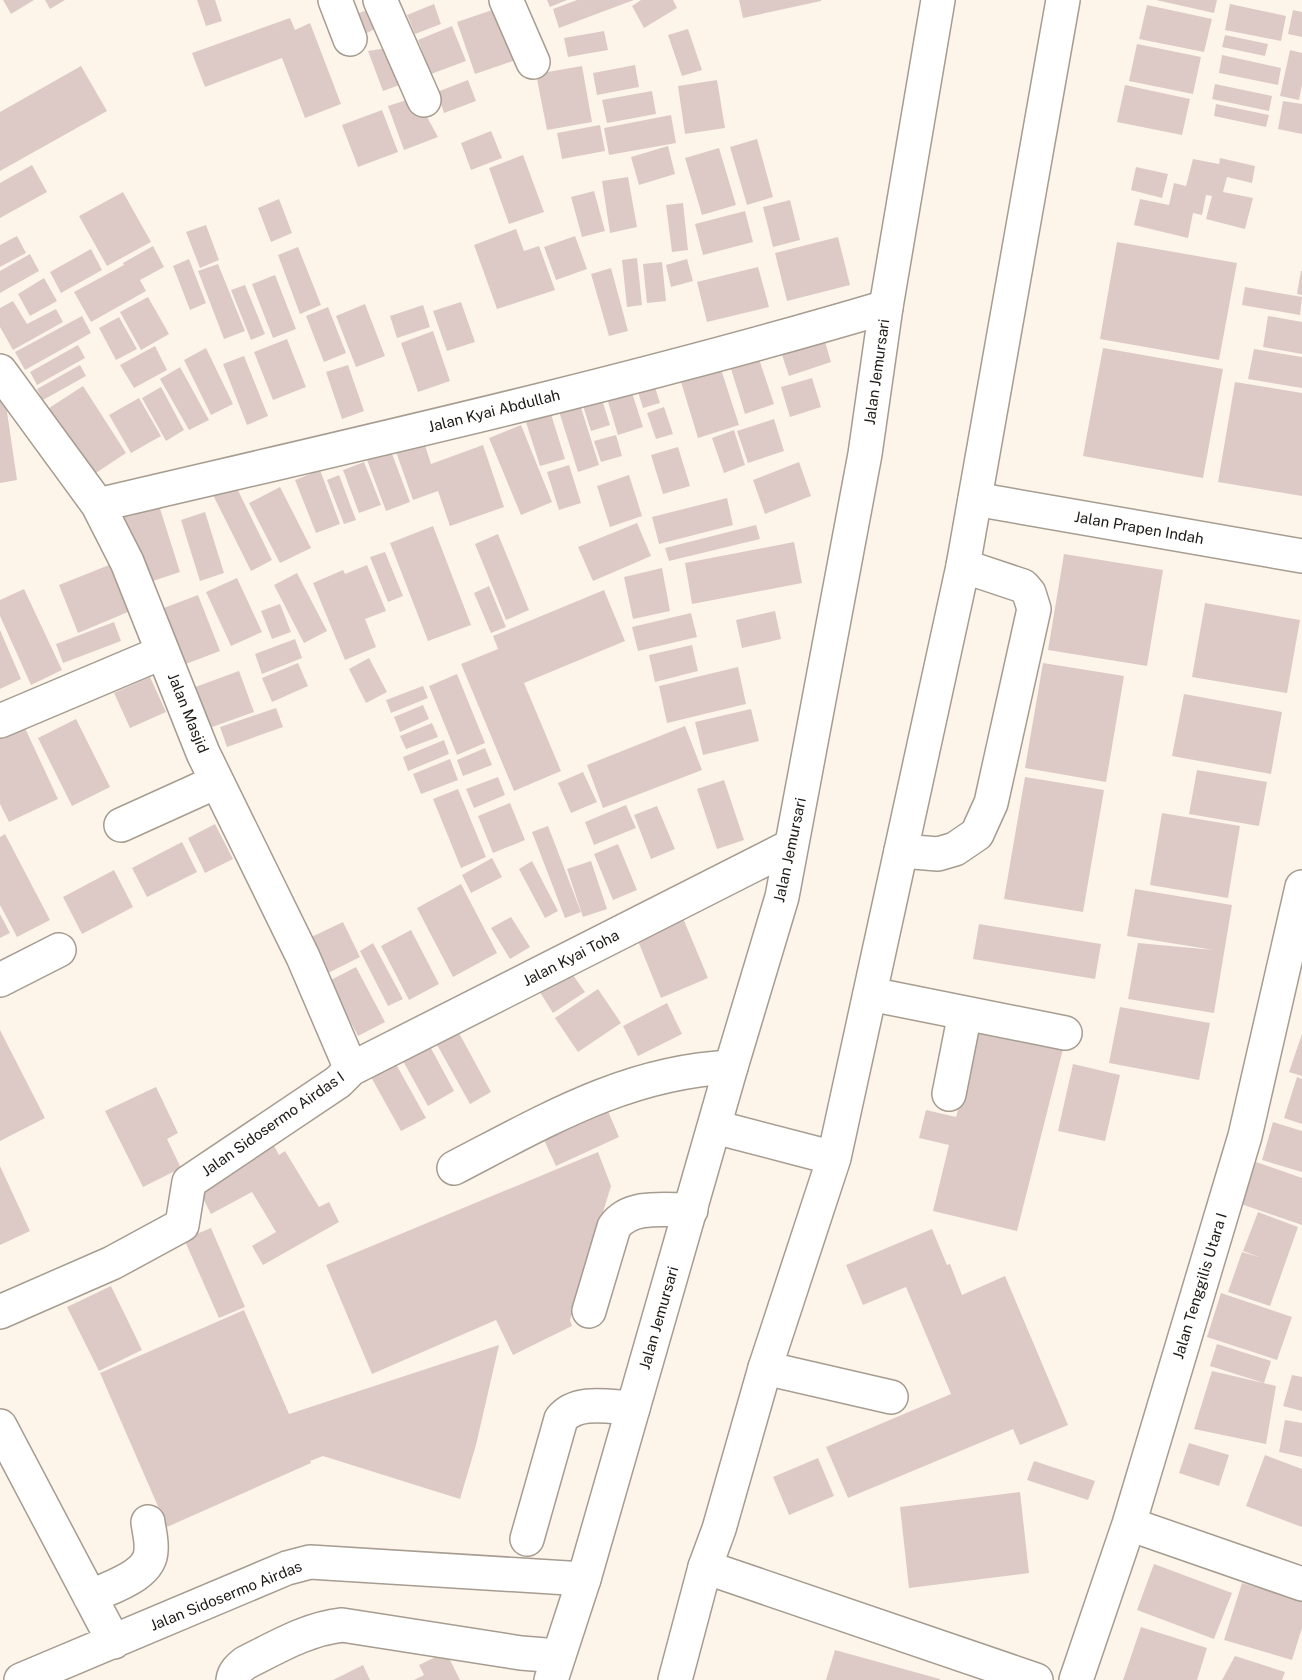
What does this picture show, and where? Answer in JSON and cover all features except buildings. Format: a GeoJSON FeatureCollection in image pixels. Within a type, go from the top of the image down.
{"type":"FeatureCollection","features":[{"type":"Feature","properties":{"kind":"street"},"geometry":{"type":"LineString","coordinates":[[335,0],[350,39]]}},
{"type":"Feature","properties":{"kind":"street"},"geometry":{"type":"LineString","coordinates":[[380,0],[424,100]]}},
{"type":"Feature","properties":{"kind":"street"},"geometry":{"type":"LineString","coordinates":[[506,0],[533,62]]}},
{"type":"Feature","properties":{"kind":"street","name":"Jalan Jemursari"},"geometry":{"type":"LineString","coordinates":[[555,1668],[584,1580],[782,897],[865,454],[886,307],[938,0]]}},
{"type":"Feature","properties":{"kind":"street"},"geometry":{"type":"LineString","coordinates":[[675,1680],[705,1567],[719,1529],[765,1368],[834,1158],[963,566],[1063,0]]}},
{"type":"Feature","properties":{"kind":"street","name":"Jalan Kyai Abdullah"},"geometry":{"type":"LineString","coordinates":[[98,505],[509,409],[886,307]]}},
{"type":"Feature","properties":{"kind":"street","name":"Jalan Masjid"},"geometry":{"type":"LineString","coordinates":[[0,371],[98,505],[127,562],[203,753],[303,957],[351,1069]]}},
{"type":"Feature","properties":{"kind":"street","name":"Jalan Prapen Indah"},"geometry":{"type":"LineString","coordinates":[[975,499],[1302,556]]}},
{"type":"Feature","properties":{"kind":"street"},"geometry":{"type":"LineString","coordinates":[[901,851],[938,854],[955,849],[977,834],[991,803],[1034,609],[1029,593],[1023,586],[963,566]]}},
{"type":"Feature","properties":{"kind":"street"},"geometry":{"type":"LineString","coordinates":[[0,722],[149,658]]}},
{"type":"Feature","properties":{"kind":"street"},"geometry":{"type":"LineString","coordinates":[[121,825],[216,782]]}},
{"type":"Feature","properties":{"kind":"street","name":"Jalan Kyai Toha"},"geometry":{"type":"LineString","coordinates":[[351,1069],[791,846]]}},
{"type":"Feature","properties":{"kind":"street","name":"Jalan Tenggilis Utara I"},"geometry":{"type":"LineString","coordinates":[[1076,1680],[1129,1524],[1245,1136],[1302,887]]}},
{"type":"Feature","properties":{"kind":"street"},"geometry":{"type":"LineString","coordinates":[[0,980],[59,950]]}},
{"type":"Feature","properties":{"kind":"street"},"geometry":{"type":"LineString","coordinates":[[870,994],[1065,1033]]}},
{"type":"Feature","properties":{"kind":"street"},"geometry":{"type":"LineString","coordinates":[[949,1094],[965,1013]]}},
{"type":"Feature","properties":{"kind":"street"},"geometry":{"type":"LineString","coordinates":[[454,1168],[557,1115],[608,1092],[696,1069],[731,1067]]}},
{"type":"Feature","properties":{"kind":"street","name":"Jalan Sidosermo Airdas I"},"geometry":{"type":"LineString","coordinates":[[0,1312],[112,1263],[177,1229],[182,1225],[189,1182],[338,1082],[351,1069]]}},
{"type":"Feature","properties":{"kind":"street"},"geometry":{"type":"LineString","coordinates":[[715,1127],[834,1158]]}},
{"type":"Feature","properties":{"kind":"street"},"geometry":{"type":"LineString","coordinates":[[589,1311],[614,1227],[619,1219],[627,1214],[648,1210],[691,1210]]}},
{"type":"Feature","properties":{"kind":"street"},"geometry":{"type":"LineString","coordinates":[[765,1368],[891,1396]]}},
{"type":"Feature","properties":{"kind":"street"},"geometry":{"type":"LineString","coordinates":[[526,1539],[561,1419],[565,1414],[579,1407],[633,1408]]}},
{"type":"Feature","properties":{"kind":"street"},"geometry":{"type":"LineString","coordinates":[[0,1426],[114,1642]]}},
{"type":"Feature","properties":{"kind":"street"},"geometry":{"type":"LineString","coordinates":[[90,1597],[144,1569],[152,1552],[148,1521]]}},
{"type":"Feature","properties":{"kind":"street"},"geometry":{"type":"LineString","coordinates":[[1129,1524],[1302,1584]]}},
{"type":"Feature","properties":{"kind":"street","name":"Jalan Sidosermo Airdas"},"geometry":{"type":"LineString","coordinates":[[21,1680],[287,1568],[310,1562],[584,1580]]}},
{"type":"Feature","properties":{"kind":"street"},"geometry":{"type":"LineString","coordinates":[[705,1567],[1036,1680]]}},
{"type":"Feature","properties":{"kind":"street"},"geometry":{"type":"LineString","coordinates":[[233,1680],[238,1669],[245,1663],[305,1633],[322,1627],[342,1625],[521,1653],[555,1668]]}}]}
